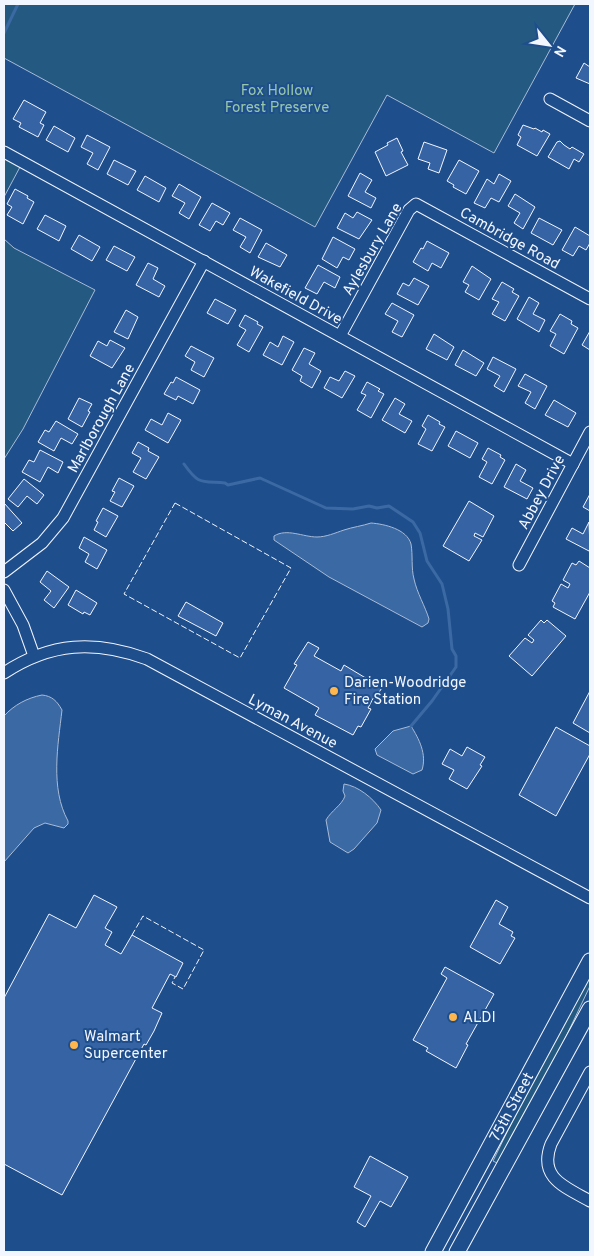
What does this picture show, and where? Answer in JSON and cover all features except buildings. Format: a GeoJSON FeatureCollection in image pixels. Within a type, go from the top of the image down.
{"type":"FeatureCollection","features":[{"type":"Feature","properties":{"kind":"main road","name":"75th Street"},"geometry":{"type":"LineString","coordinates":[[433,1252],[590,962]]}},
{"type":"Feature","properties":{"kind":"main road","name":"75th Street"},"geometry":{"type":"LineString","coordinates":[[457,1252],[590,1009]]}},
{"type":"Feature","properties":{"kind":"street"},"geometry":{"type":"LineString","coordinates":[[550,99],[590,121]]}},
{"type":"Feature","properties":{"kind":"street","name":"Wakefield Drive"},"geometry":{"type":"LineString","coordinates":[[4,152],[573,464]]}},
{"type":"Feature","properties":{"kind":"street","name":"Cambridge Road"},"geometry":{"type":"LineString","coordinates":[[416,204],[590,299]]}},
{"type":"Feature","properties":{"kind":"street","name":"Aylesbury Lane"},"geometry":{"type":"LineString","coordinates":[[340,336],[409,210],[416,204]]}},
{"type":"Feature","properties":{"kind":"street","name":"Marlborough Lane"},"geometry":{"type":"LineString","coordinates":[[4,572],[42,543],[63,518],[204,261]]}},
{"type":"Feature","properties":{"kind":"street","name":"Abbey Drive"},"geometry":{"type":"LineString","coordinates":[[519,565],[590,432]]}},
{"type":"Feature","properties":{"kind":"street"},"geometry":{"type":"LineString","coordinates":[[4,590],[23,625],[34,656]]}},
{"type":"Feature","properties":{"kind":"street","name":"Lyman Avenue"},"geometry":{"type":"LineString","coordinates":[[4,672],[49,650],[75,647],[118,649],[148,659],[590,898]]}},
{"type":"Feature","properties":{"kind":"street"},"geometry":{"type":"LineString","coordinates":[[590,1072],[547,1154],[549,1171],[560,1184],[590,1201]]}},
{"type":"Feature","properties":{"kind":"green space","name":"Fox Hollow Forest Preserve"},"geometry":{"type":"Polygon","coordinates":[[[4,4],[575,4],[494,153],[387,95],[315,227],[4,58],[4,4]]]}},
{"type":"Feature","properties":{"kind":"green space"},"geometry":{"type":"Polygon","coordinates":[[[4,157],[20,167],[4,197],[4,157]]]}},
{"type":"Feature","properties":{"kind":"green space"},"geometry":{"type":"Polygon","coordinates":[[[4,239],[14,248],[95,290],[23,429],[4,459],[4,239]]]}},
{"type":"Feature","properties":{"kind":"green space"},"geometry":{"type":"Polygon","coordinates":[[[590,974],[590,986],[545,1081],[499,1164],[493,1161],[526,1093],[590,974]]]}},
{"type":"Feature","properties":{"kind":"shaded area"},"geometry":{"type":"Polygon","coordinates":[[[371,523],[394,528],[409,539],[412,548],[414,579],[429,619],[428,623],[422,627],[329,577],[274,540],[274,536],[284,533],[312,537],[327,536],[371,523]]]}},
{"type":"Feature","properties":{"kind":"shaded area"},"geometry":{"type":"Polygon","coordinates":[[[42,695],[54,699],[62,710],[57,752],[57,781],[62,808],[68,824],[64,828],[45,823],[34,828],[4,862],[4,716],[21,702],[42,695]]]}},
{"type":"Feature","properties":{"kind":"shaded area"},"geometry":{"type":"Polygon","coordinates":[[[411,726],[419,741],[424,758],[422,770],[413,774],[377,755],[375,749],[393,731],[411,726]]]}},
{"type":"Feature","properties":{"kind":"shaded area"},"geometry":{"type":"Polygon","coordinates":[[[344,784],[355,787],[365,793],[381,810],[377,823],[354,849],[348,853],[330,842],[326,820],[344,799],[344,784]]]}},
{"type":"Feature","properties":{"kind":"waterway"},"geometry":{"type":"LineString","coordinates":[[4,33],[18,4]]}},
{"type":"Feature","properties":{"kind":"waterway"},"geometry":{"type":"LineString","coordinates":[[184,464],[193,476],[201,481],[225,483],[228,485],[260,478],[326,508],[353,509],[369,506],[377,508],[389,506],[413,522],[420,533],[427,561],[442,584],[448,609],[452,649],[456,656],[456,667],[432,701],[411,726]]}},
{"type":"Feature","properties":{"kind":"fence"},"geometry":{"type":"LineString","coordinates":[[175,503],[291,568],[240,658],[124,594],[175,503]]}},
{"type":"Feature","properties":{"kind":"fence"},"geometry":{"type":"LineString","coordinates":[[132,935],[143,916],[204,950],[183,989],[172,983],[175,977]]}},
{"type":"Feature","properties":{"kind":"place","name":"Darien-Woodridge Fire Station"},"geometry":{"type":"Point","coordinates":[334,691]}},
{"type":"Feature","properties":{"kind":"place","name":"ALDI"},"geometry":{"type":"Point","coordinates":[453,1017]}},
{"type":"Feature","properties":{"kind":"place","name":"Walmart Supercenter"},"geometry":{"type":"Point","coordinates":[74,1045]}}]}
